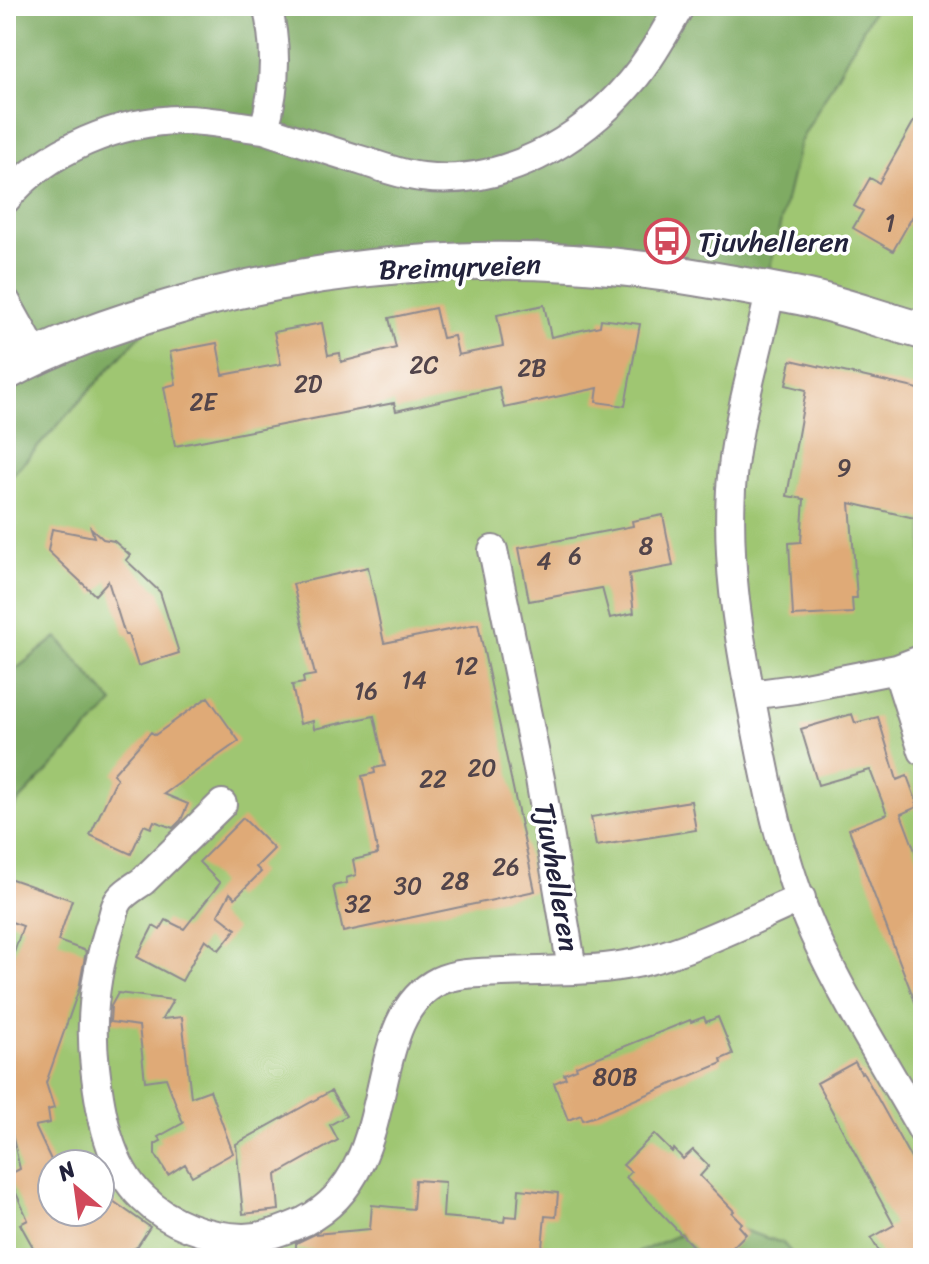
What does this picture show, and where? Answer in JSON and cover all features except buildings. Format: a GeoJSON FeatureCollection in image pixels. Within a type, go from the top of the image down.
{"type":"FeatureCollection","features":[{"type":"Feature","properties":{"kind":"street"},"geometry":{"type":"LineString","coordinates":[[264,129],[273,96],[275,58],[275,40],[267,6]]}},
{"type":"Feature","properties":{"kind":"street"},"geometry":{"type":"LineString","coordinates":[[6,199],[38,168],[82,144],[117,130],[186,120],[264,129],[423,177],[486,174],[507,168],[558,145],[616,98],[653,52],[680,6]]}},
{"type":"Feature","properties":{"kind":"street","name":"Breimyrveien"},"geometry":{"type":"LineString","coordinates":[[21,364],[138,317],[240,289],[294,278],[396,266],[478,262],[591,265],[704,278],[808,298],[923,331]]}},
{"type":"Feature","properties":{"kind":"street"},"geometry":{"type":"LineString","coordinates":[[770,292],[734,457],[731,490],[732,583],[739,640],[772,806],[814,934],[923,1131]]}},
{"type":"Feature","properties":{"kind":"street"},"geometry":{"type":"LineString","coordinates":[[6,302],[21,364]]}},
{"type":"Feature","properties":{"kind":"street","name":"Tjuvhelleren"},"geometry":{"type":"LineString","coordinates":[[493,550],[540,779],[572,969]]}},
{"type":"Feature","properties":{"kind":"street"},"geometry":{"type":"LineString","coordinates":[[750,695],[897,669],[923,659]]}},
{"type":"Feature","properties":{"kind":"street"},"geometry":{"type":"LineString","coordinates":[[897,669],[923,751]]}},
{"type":"Feature","properties":{"kind":"street","name":"Tjuvhelleren"},"geometry":{"type":"LineString","coordinates":[[222,804],[178,848],[118,900],[99,968],[95,996],[95,1069],[108,1137],[117,1161],[128,1183],[144,1200],[167,1217],[214,1235],[239,1238],[262,1236],[290,1228],[317,1214],[337,1198],[359,1166],[378,1110],[396,1034],[420,995],[436,982],[459,974],[626,965],[647,960],[801,898]]}},
{"type":"Feature","properties":{"kind":"green space"},"geometry":{"type":"Polygon","coordinates":[[[6,6],[923,6],[923,1258],[6,1258],[6,6]]]}},
{"type":"Feature","properties":{"kind":"green space"},"geometry":{"type":"Polygon","coordinates":[[[6,6],[876,6],[800,142],[770,267],[768,290],[451,258],[165,308],[6,482],[6,6]]]}},
{"type":"Feature","properties":{"kind":"green space"},"geometry":{"type":"Polygon","coordinates":[[[57,637],[113,703],[19,801],[6,820],[6,677],[57,637]]]}},
{"type":"Feature","properties":{"kind":"green space"},"geometry":{"type":"Polygon","coordinates":[[[712,1220],[783,1243],[796,1258],[626,1258],[712,1220]]]}},
{"type":"Feature","properties":{"kind":"place","name":"Tjuvhelleren"},"geometry":{"type":"Point","coordinates":[667,241]}}]}
